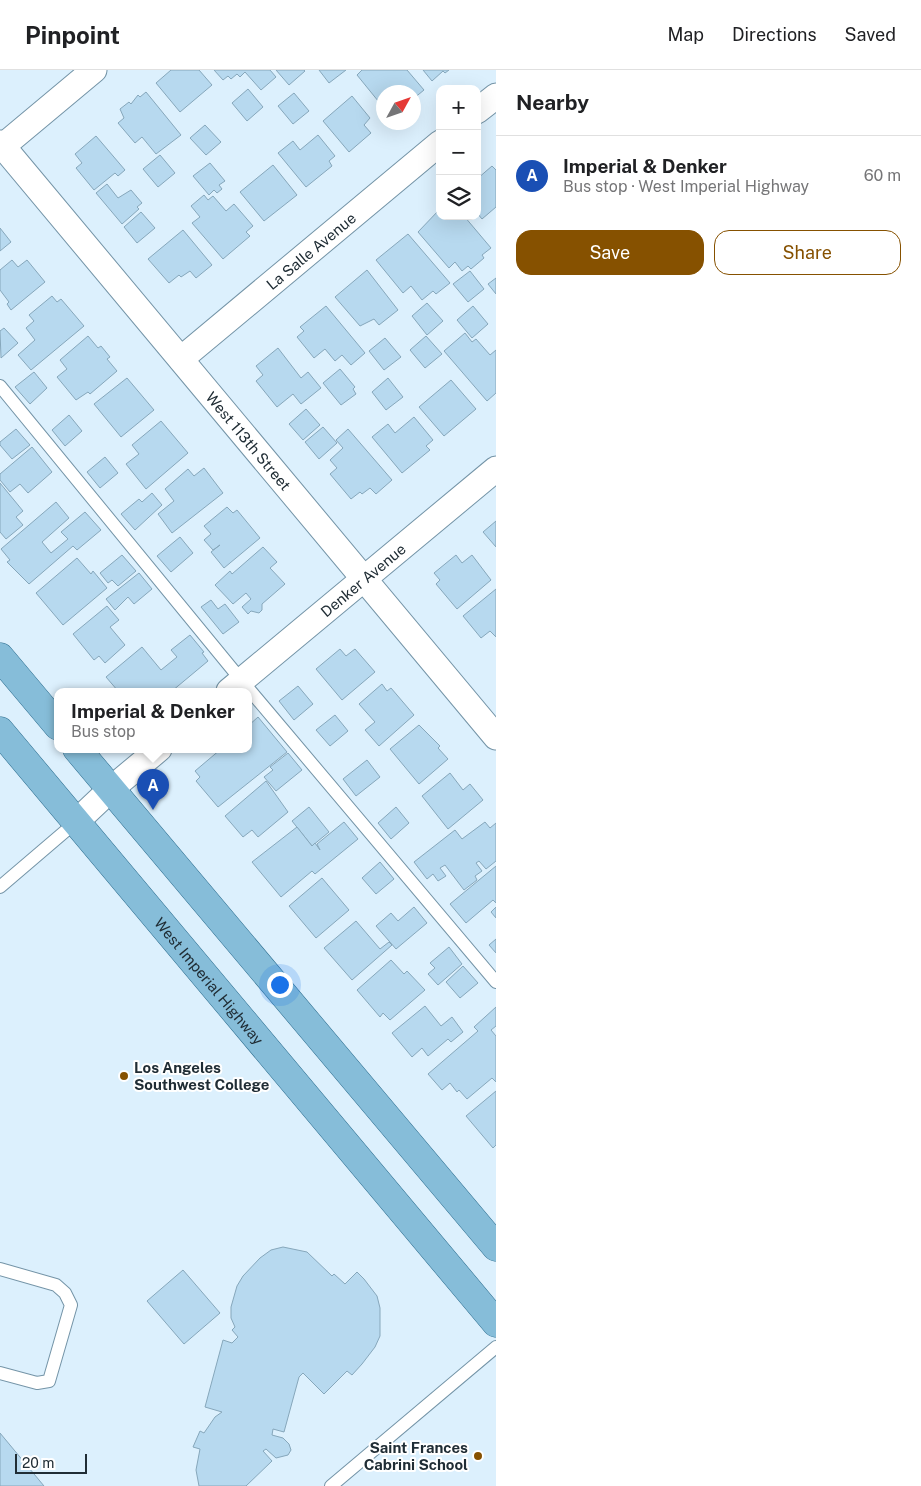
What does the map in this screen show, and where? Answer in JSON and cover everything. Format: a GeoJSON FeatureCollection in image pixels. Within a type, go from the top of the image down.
{"type":"FeatureCollection","features":[{"type":"Feature","properties":{"kind":"main road"},"geometry":{"type":"LineString","coordinates":[[0,657],[54,721]]}},
{"type":"Feature","properties":{"kind":"main road","name":"West Imperial Highway"},"geometry":{"type":"LineString","coordinates":[[0,731],[496,1323]]}},
{"type":"Feature","properties":{"kind":"main road"},"geometry":{"type":"LineString","coordinates":[[80,753],[496,1247]]}},
{"type":"Feature","properties":{"kind":"street"},"geometry":{"type":"LineString","coordinates":[[1,144],[94,70]]}},
{"type":"Feature","properties":{"kind":"street"},"geometry":{"type":"LineString","coordinates":[[481,108],[496,96]]}},
{"type":"Feature","properties":{"kind":"street","name":"West 113th Street"},"geometry":{"type":"LineString","coordinates":[[1,144],[496,738]]}},
{"type":"Feature","properties":{"kind":"street","name":"La Salle Avenue"},"geometry":{"type":"LineString","coordinates":[[181,359],[436,146]]}},
{"type":"Feature","properties":{"kind":"street","name":"Denker Avenue"},"geometry":{"type":"LineString","coordinates":[[235,686],[496,469]]}},
{"type":"Feature","properties":{"kind":"street"},"geometry":{"type":"LineString","coordinates":[[76,822],[111,789],[155,753]]}},
{"type":"Feature","properties":{"kind":"lane"},"geometry":{"type":"LineString","coordinates":[[0,386],[235,686]]}},
{"type":"Feature","properties":{"kind":"lane"},"geometry":{"type":"LineString","coordinates":[[252,705],[496,982]]}},
{"type":"Feature","properties":{"kind":"lane"},"geometry":{"type":"LineString","coordinates":[[0,887],[76,822]]}},
{"type":"Feature","properties":{"kind":"lane"},"geometry":{"type":"LineString","coordinates":[[0,1269],[56,1285],[65,1293],[71,1305],[49,1381],[37,1384],[0,1373]]}},
{"type":"Feature","properties":{"kind":"lane"},"geometry":{"type":"LineString","coordinates":[[331,1486],[496,1347]]}},
{"type":"Feature","properties":{"kind":"building"},"geometry":{"type":"Polygon","coordinates":[[[171,70],[199,70],[212,85],[180,112],[156,83],[171,70]]]}},
{"type":"Feature","properties":{"kind":"building"},"geometry":{"type":"Polygon","coordinates":[[[214,70],[270,70],[276,77],[261,90],[245,72],[240,77],[237,74],[231,79],[228,76],[223,80],[214,70]]]}},
{"type":"Feature","properties":{"kind":"building"},"geometry":{"type":"Polygon","coordinates":[[[276,70],[304,70],[305,71],[289,85],[276,70]]]}},
{"type":"Feature","properties":{"kind":"building"},"geometry":{"type":"Polygon","coordinates":[[[319,70],[346,70],[329,83],[319,70]]]}},
{"type":"Feature","properties":{"kind":"building"},"geometry":{"type":"Polygon","coordinates":[[[362,70],[407,70],[420,85],[376,85],[376,98],[357,75],[362,70]]]}},
{"type":"Feature","properties":{"kind":"building"},"geometry":{"type":"Polygon","coordinates":[[[423,70],[449,70],[445,73],[443,71],[432,81],[423,70]]]}},
{"type":"Feature","properties":{"kind":"building"},"geometry":{"type":"Polygon","coordinates":[[[248,89],[263,107],[247,121],[232,103],[248,89]]]}},
{"type":"Feature","properties":{"kind":"building"},"geometry":{"type":"Polygon","coordinates":[[[146,92],[181,135],[156,154],[142,137],[135,143],[118,123],[124,118],[120,109],[129,102],[131,104],[138,95],[140,97],[146,92]]]}},
{"type":"Feature","properties":{"kind":"building"},"geometry":{"type":"Polygon","coordinates":[[[294,93],[309,111],[293,124],[278,106],[294,93]]]}},
{"type":"Feature","properties":{"kind":"building"},"geometry":{"type":"Polygon","coordinates":[[[352,96],[370,118],[364,125],[371,133],[349,152],[323,121],[352,96]]]}},
{"type":"Feature","properties":{"kind":"building"},"geometry":{"type":"Polygon","coordinates":[[[205,125],[221,142],[206,155],[190,138],[205,125]]]}},
{"type":"Feature","properties":{"kind":"building"},"geometry":{"type":"Polygon","coordinates":[[[318,135],[335,156],[329,161],[332,166],[306,187],[278,153],[293,141],[300,150],[318,135]]]}},
{"type":"Feature","properties":{"kind":"building"},"geometry":{"type":"Polygon","coordinates":[[[96,136],[125,170],[118,176],[115,173],[94,190],[76,168],[82,163],[75,154],[96,136]]]}},
{"type":"Feature","properties":{"kind":"building"},"geometry":{"type":"Polygon","coordinates":[[[160,155],[175,173],[158,187],[143,169],[160,155]]]}},
{"type":"Feature","properties":{"kind":"building"},"geometry":{"type":"Polygon","coordinates":[[[210,163],[225,181],[219,185],[222,189],[217,193],[214,190],[209,195],[193,176],[210,163]]]}},
{"type":"Feature","properties":{"kind":"building"},"geometry":{"type":"Polygon","coordinates":[[[273,165],[297,195],[264,221],[240,192],[273,165]]]}},
{"type":"Feature","properties":{"kind":"building"},"geometry":{"type":"Polygon","coordinates":[[[492,166],[496,170],[496,207],[482,219],[481,218],[481,176],[492,166]]]}},
{"type":"Feature","properties":{"kind":"building"},"geometry":{"type":"Polygon","coordinates":[[[107,184],[118,198],[131,190],[142,203],[137,207],[139,209],[122,224],[96,193],[107,184]]]}},
{"type":"Feature","properties":{"kind":"building"},"geometry":{"type":"Polygon","coordinates":[[[204,195],[208,200],[213,196],[226,211],[234,204],[253,226],[246,232],[250,236],[223,259],[192,223],[200,217],[191,206],[204,195]]]}},
{"type":"Feature","properties":{"kind":"building"},"geometry":{"type":"Polygon","coordinates":[[[141,212],[155,228],[137,243],[124,227],[141,212]]]}},
{"type":"Feature","properties":{"kind":"building"},"geometry":{"type":"Polygon","coordinates":[[[436,213],[436,220],[467,220],[491,248],[482,255],[484,258],[471,269],[468,266],[462,271],[455,262],[449,268],[418,232],[436,213]]]}},
{"type":"Feature","properties":{"kind":"building"},"geometry":{"type":"Polygon","coordinates":[[[0,228],[11,242],[0,251],[0,228]]]}},
{"type":"Feature","properties":{"kind":"building"},"geometry":{"type":"Polygon","coordinates":[[[183,230],[212,265],[196,278],[190,271],[181,277],[179,275],[169,283],[148,259],[183,230]]]}},
{"type":"Feature","properties":{"kind":"building"},"geometry":{"type":"Polygon","coordinates":[[[408,234],[450,283],[436,294],[433,291],[422,300],[411,286],[403,293],[376,260],[408,234]]]}},
{"type":"Feature","properties":{"kind":"building"},"geometry":{"type":"Polygon","coordinates":[[[12,260],[18,267],[27,260],[45,282],[11,310],[7,304],[9,302],[0,290],[0,270],[12,260]]]}},
{"type":"Feature","properties":{"kind":"building"},"geometry":{"type":"Polygon","coordinates":[[[367,270],[398,310],[379,325],[374,319],[360,326],[335,297],[367,270]]]}},
{"type":"Feature","properties":{"kind":"building"},"geometry":{"type":"Polygon","coordinates":[[[470,271],[484,289],[468,302],[453,284],[470,271]]]}},
{"type":"Feature","properties":{"kind":"building"},"geometry":{"type":"Polygon","coordinates":[[[496,278],[496,294],[488,284],[496,278]]]}},
{"type":"Feature","properties":{"kind":"building"},"geometry":{"type":"Polygon","coordinates":[[[52,296],[57,302],[61,299],[84,326],[31,370],[18,355],[35,340],[26,328],[34,321],[29,315],[52,296]]]}},
{"type":"Feature","properties":{"kind":"building"},"geometry":{"type":"Polygon","coordinates":[[[427,303],[443,321],[427,335],[412,316],[427,303]]]}},
{"type":"Feature","properties":{"kind":"building"},"geometry":{"type":"Polygon","coordinates":[[[326,306],[365,353],[351,365],[342,355],[335,361],[325,349],[314,358],[297,337],[304,331],[300,327],[326,306]]]}},
{"type":"Feature","properties":{"kind":"building"},"geometry":{"type":"Polygon","coordinates":[[[473,306],[488,324],[472,338],[457,320],[473,306]]]}},
{"type":"Feature","properties":{"kind":"building"},"geometry":{"type":"Polygon","coordinates":[[[4,328],[18,343],[1,358],[0,331],[4,328]]]}},
{"type":"Feature","properties":{"kind":"building"},"geometry":{"type":"Polygon","coordinates":[[[465,333],[472,342],[476,339],[490,355],[496,350],[496,393],[487,401],[444,351],[465,333]]]}},
{"type":"Feature","properties":{"kind":"building"},"geometry":{"type":"Polygon","coordinates":[[[88,336],[98,348],[101,346],[110,357],[107,359],[117,371],[90,394],[88,392],[76,400],[57,377],[67,369],[60,360],[88,336]]]}},
{"type":"Feature","properties":{"kind":"building"},"geometry":{"type":"Polygon","coordinates":[[[426,336],[442,354],[425,368],[410,350],[426,336]]]}},
{"type":"Feature","properties":{"kind":"building"},"geometry":{"type":"Polygon","coordinates":[[[385,338],[401,357],[384,370],[369,351],[385,338]]]}},
{"type":"Feature","properties":{"kind":"building"},"geometry":{"type":"Polygon","coordinates":[[[278,348],[301,378],[308,372],[321,388],[301,404],[293,394],[277,407],[256,381],[263,375],[256,366],[278,348]]]}},
{"type":"Feature","properties":{"kind":"building"},"geometry":{"type":"Polygon","coordinates":[[[340,369],[355,387],[353,389],[356,394],[341,405],[323,383],[340,369]]]}},
{"type":"Feature","properties":{"kind":"building"},"geometry":{"type":"Polygon","coordinates":[[[34,372],[47,388],[30,404],[15,387],[34,372]]]}},
{"type":"Feature","properties":{"kind":"building"},"geometry":{"type":"Polygon","coordinates":[[[127,378],[154,410],[121,437],[94,404],[127,378]]]}},
{"type":"Feature","properties":{"kind":"building"},"geometry":{"type":"Polygon","coordinates":[[[388,378],[403,397],[386,410],[372,392],[388,378]]]}},
{"type":"Feature","properties":{"kind":"building"},"geometry":{"type":"Polygon","coordinates":[[[451,380],[476,409],[444,436],[419,407],[451,380]]]}},
{"type":"Feature","properties":{"kind":"building"},"geometry":{"type":"Polygon","coordinates":[[[306,409],[320,425],[303,440],[289,424],[306,409]]]}},
{"type":"Feature","properties":{"kind":"building"},"geometry":{"type":"Polygon","coordinates":[[[69,415],[82,431],[65,446],[52,430],[69,415]]]}},
{"type":"Feature","properties":{"kind":"building"},"geometry":{"type":"Polygon","coordinates":[[[414,417],[433,440],[426,446],[430,450],[402,473],[372,437],[388,424],[395,433],[414,417]]]}},
{"type":"Feature","properties":{"kind":"building"},"geometry":{"type":"Polygon","coordinates":[[[161,421],[188,453],[146,489],[126,464],[139,454],[132,445],[161,421]]]}},
{"type":"Feature","properties":{"kind":"building"},"geometry":{"type":"Polygon","coordinates":[[[323,427],[337,443],[319,459],[305,442],[323,427]]]}},
{"type":"Feature","properties":{"kind":"building"},"geometry":{"type":"Polygon","coordinates":[[[16,429],[30,445],[12,459],[0,445],[0,442],[16,429]]]}},
{"type":"Feature","properties":{"kind":"building"},"geometry":{"type":"Polygon","coordinates":[[[348,429],[392,480],[376,494],[370,488],[362,494],[360,492],[351,499],[330,474],[337,468],[330,460],[343,448],[336,440],[348,429]]]}},
{"type":"Feature","properties":{"kind":"building"},"geometry":{"type":"Polygon","coordinates":[[[32,447],[52,472],[28,493],[20,484],[10,492],[0,480],[0,474],[32,447]]]}},
{"type":"Feature","properties":{"kind":"building"},"geometry":{"type":"Polygon","coordinates":[[[105,457],[118,473],[100,488],[87,472],[105,457]]]}},
{"type":"Feature","properties":{"kind":"building"},"geometry":{"type":"Polygon","coordinates":[[[204,468],[223,493],[172,533],[158,514],[174,501],[165,489],[188,469],[194,476],[204,468]]]}},
{"type":"Feature","properties":{"kind":"building"},"geometry":{"type":"Polygon","coordinates":[[[0,483],[23,511],[16,517],[23,525],[6,539],[0,532],[0,483]]]}},
{"type":"Feature","properties":{"kind":"building"},"geometry":{"type":"Polygon","coordinates":[[[152,493],[162,505],[135,530],[121,514],[139,499],[142,502],[152,493]]]}},
{"type":"Feature","properties":{"kind":"building"},"geometry":{"type":"Polygon","coordinates":[[[56,502],[69,518],[42,542],[51,553],[68,539],[61,532],[85,512],[101,530],[77,550],[73,546],[29,584],[7,562],[10,560],[1,549],[56,502]]]}},
{"type":"Feature","properties":{"kind":"building"},"geometry":{"type":"Polygon","coordinates":[[[227,507],[233,513],[237,510],[260,538],[224,568],[211,552],[220,545],[213,550],[204,540],[211,534],[204,526],[227,507]]]}},
{"type":"Feature","properties":{"kind":"building"},"geometry":{"type":"Polygon","coordinates":[[[496,521],[496,547],[483,532],[496,521]]]}},
{"type":"Feature","properties":{"kind":"building"},"geometry":{"type":"Polygon","coordinates":[[[180,537],[193,553],[171,572],[157,556],[180,537]]]}},
{"type":"Feature","properties":{"kind":"building"},"geometry":{"type":"Polygon","coordinates":[[[263,547],[277,562],[270,568],[285,584],[262,604],[262,610],[259,613],[251,611],[248,614],[242,607],[251,599],[246,593],[233,604],[215,585],[230,571],[232,574],[263,547]]]}},
{"type":"Feature","properties":{"kind":"building"},"geometry":{"type":"Polygon","coordinates":[[[122,555],[136,571],[118,586],[112,580],[108,583],[100,573],[122,555]]]}},
{"type":"Feature","properties":{"kind":"building"},"geometry":{"type":"Polygon","coordinates":[[[456,555],[462,563],[472,555],[491,580],[457,609],[436,584],[440,580],[434,573],[456,555]]]}},
{"type":"Feature","properties":{"kind":"building"},"geometry":{"type":"Polygon","coordinates":[[[77,558],[91,574],[93,571],[107,588],[63,625],[36,593],[77,558]]]}},
{"type":"Feature","properties":{"kind":"building"},"geometry":{"type":"Polygon","coordinates":[[[139,573],[152,589],[134,604],[128,597],[115,610],[106,599],[139,573]]]}},
{"type":"Feature","properties":{"kind":"building"},"geometry":{"type":"Polygon","coordinates":[[[496,589],[496,637],[490,631],[481,638],[463,616],[496,589]]]}},
{"type":"Feature","properties":{"kind":"building"},"geometry":{"type":"Polygon","coordinates":[[[211,600],[218,609],[225,604],[239,622],[223,634],[201,607],[211,600]]]}},
{"type":"Feature","properties":{"kind":"building"},"geometry":{"type":"Polygon","coordinates":[[[107,606],[119,620],[110,627],[125,645],[105,663],[99,656],[94,660],[73,634],[107,606]]]}},
{"type":"Feature","properties":{"kind":"building"},"geometry":{"type":"Polygon","coordinates":[[[190,635],[204,652],[202,653],[208,661],[176,688],[115,688],[106,677],[142,647],[161,670],[177,657],[171,650],[190,635]]]}},
{"type":"Feature","properties":{"kind":"building"},"geometry":{"type":"Polygon","coordinates":[[[340,649],[346,656],[355,649],[375,672],[342,700],[316,669],[340,649]]]}},
{"type":"Feature","properties":{"kind":"building"},"geometry":{"type":"Polygon","coordinates":[[[382,684],[387,691],[391,688],[414,715],[379,746],[365,730],[375,722],[359,704],[382,684]]]}},
{"type":"Feature","properties":{"kind":"building"},"geometry":{"type":"Polygon","coordinates":[[[298,686],[313,704],[294,720],[279,701],[298,686]]]}},
{"type":"Feature","properties":{"kind":"building"},"geometry":{"type":"Polygon","coordinates":[[[335,715],[348,731],[330,746],[316,730],[335,715]]]}},
{"type":"Feature","properties":{"kind":"building"},"geometry":{"type":"Polygon","coordinates":[[[258,717],[287,752],[218,807],[196,781],[200,777],[195,771],[216,753],[252,753],[252,722],[258,717]]]}},
{"type":"Feature","properties":{"kind":"building"},"geometry":{"type":"Polygon","coordinates":[[[419,725],[440,746],[438,748],[448,759],[419,784],[390,749],[419,725]]]}},
{"type":"Feature","properties":{"kind":"building"},"geometry":{"type":"Polygon","coordinates":[[[288,753],[302,770],[276,791],[264,777],[273,770],[270,767],[288,753]]]}},
{"type":"Feature","properties":{"kind":"building"},"geometry":{"type":"Polygon","coordinates":[[[367,760],[380,777],[356,796],[343,779],[367,760]]]}},
{"type":"Feature","properties":{"kind":"building"},"geometry":{"type":"Polygon","coordinates":[[[450,773],[463,790],[470,784],[483,800],[448,829],[422,796],[450,773]]]}},
{"type":"Feature","properties":{"kind":"building"},"geometry":{"type":"Polygon","coordinates":[[[266,781],[288,812],[258,837],[252,830],[243,837],[225,816],[266,781]]]}},
{"type":"Feature","properties":{"kind":"building"},"geometry":{"type":"Polygon","coordinates":[[[309,807],[329,832],[312,846],[292,821],[309,807]]]}},
{"type":"Feature","properties":{"kind":"building"},"geometry":{"type":"Polygon","coordinates":[[[396,807],[409,823],[391,839],[378,823],[396,807]]]}},
{"type":"Feature","properties":{"kind":"building"},"geometry":{"type":"Polygon","coordinates":[[[344,822],[358,839],[315,874],[312,871],[281,897],[252,862],[297,827],[312,846],[315,843],[320,850],[317,844],[344,822]]]}},
{"type":"Feature","properties":{"kind":"building"},"geometry":{"type":"Polygon","coordinates":[[[485,822],[490,828],[496,823],[496,861],[486,869],[479,861],[476,863],[482,871],[475,876],[477,880],[464,890],[445,865],[440,868],[446,876],[438,881],[433,874],[427,879],[414,862],[455,830],[462,839],[485,822]]]}},
{"type":"Feature","properties":{"kind":"building"},"geometry":{"type":"Polygon","coordinates":[[[380,862],[394,879],[376,894],[362,878],[380,862]]]}},
{"type":"Feature","properties":{"kind":"building"},"geometry":{"type":"Polygon","coordinates":[[[496,866],[496,903],[493,900],[466,923],[450,904],[496,866]]]}},
{"type":"Feature","properties":{"kind":"building"},"geometry":{"type":"Polygon","coordinates":[[[322,878],[349,910],[316,938],[289,906],[322,878]]]}},
{"type":"Feature","properties":{"kind":"building"},"geometry":{"type":"Polygon","coordinates":[[[414,907],[427,923],[396,949],[376,926],[391,913],[398,921],[414,907]]]}},
{"type":"Feature","properties":{"kind":"building"},"geometry":{"type":"Polygon","coordinates":[[[496,907],[496,918],[491,912],[496,907]]]}},
{"type":"Feature","properties":{"kind":"building"},"geometry":{"type":"Polygon","coordinates":[[[356,921],[380,949],[389,942],[392,945],[352,980],[324,948],[356,921]]]}},
{"type":"Feature","properties":{"kind":"building"},"geometry":{"type":"Polygon","coordinates":[[[496,939],[496,953],[489,945],[496,939]]]}},
{"type":"Feature","properties":{"kind":"building"},"geometry":{"type":"Polygon","coordinates":[[[449,947],[462,964],[438,985],[428,974],[435,968],[430,963],[449,947]]]}},
{"type":"Feature","properties":{"kind":"building"},"geometry":{"type":"Polygon","coordinates":[[[391,960],[404,974],[407,971],[425,990],[390,1020],[383,1013],[380,1017],[357,990],[391,960]]]}},
{"type":"Feature","properties":{"kind":"building"},"geometry":{"type":"Polygon","coordinates":[[[463,966],[478,983],[460,998],[446,982],[463,966]]]}},
{"type":"Feature","properties":{"kind":"building"},"geometry":{"type":"Polygon","coordinates":[[[425,1006],[441,1026],[452,1017],[463,1032],[451,1042],[448,1039],[428,1056],[422,1048],[412,1057],[392,1033],[425,1006]]]}},
{"type":"Feature","properties":{"kind":"building"},"geometry":{"type":"Polygon","coordinates":[[[496,1007],[496,1026],[491,1030],[496,1036],[496,1082],[492,1078],[467,1099],[459,1090],[457,1092],[450,1083],[442,1090],[428,1074],[478,1031],[474,1027],[496,1007]]]}},
{"type":"Feature","properties":{"kind":"building"},"geometry":{"type":"Polygon","coordinates":[[[496,1091],[496,1145],[493,1148],[466,1116],[496,1091]]]}},
{"type":"Feature","properties":{"kind":"building"},"geometry":{"type":"Polygon","coordinates":[[[283,1247],[307,1252],[332,1276],[334,1274],[345,1284],[357,1272],[377,1296],[380,1308],[380,1336],[375,1347],[352,1375],[347,1371],[324,1394],[303,1373],[299,1377],[284,1432],[273,1429],[272,1435],[283,1438],[289,1444],[291,1450],[288,1455],[276,1458],[266,1449],[263,1451],[272,1461],[246,1486],[199,1486],[196,1470],[200,1449],[193,1447],[200,1431],[204,1433],[215,1417],[222,1412],[205,1407],[223,1340],[232,1343],[238,1337],[232,1330],[235,1327],[231,1318],[231,1307],[237,1286],[243,1276],[260,1258],[271,1250],[283,1247]]]}},
{"type":"Feature","properties":{"kind":"building"},"geometry":{"type":"Polygon","coordinates":[[[183,1270],[220,1313],[184,1344],[147,1301],[183,1270]]]}},
{"type":"Feature","properties":{"kind":"building"},"geometry":{"type":"Polygon","coordinates":[[[0,1433],[44,1486],[0,1486],[0,1433]]]}},
{"type":"Feature","properties":{"kind":"place","name":"Imperial & Denker"},"geometry":{"type":"Point","coordinates":[153,810]}},
{"type":"Feature","properties":{"kind":"place","name":"Los Angeles Southwest College"},"geometry":{"type":"Point","coordinates":[124,1076]}},
{"type":"Feature","properties":{"kind":"place","name":"Saint Frances Cabrini School"},"geometry":{"type":"Point","coordinates":[478,1456]}}]}
